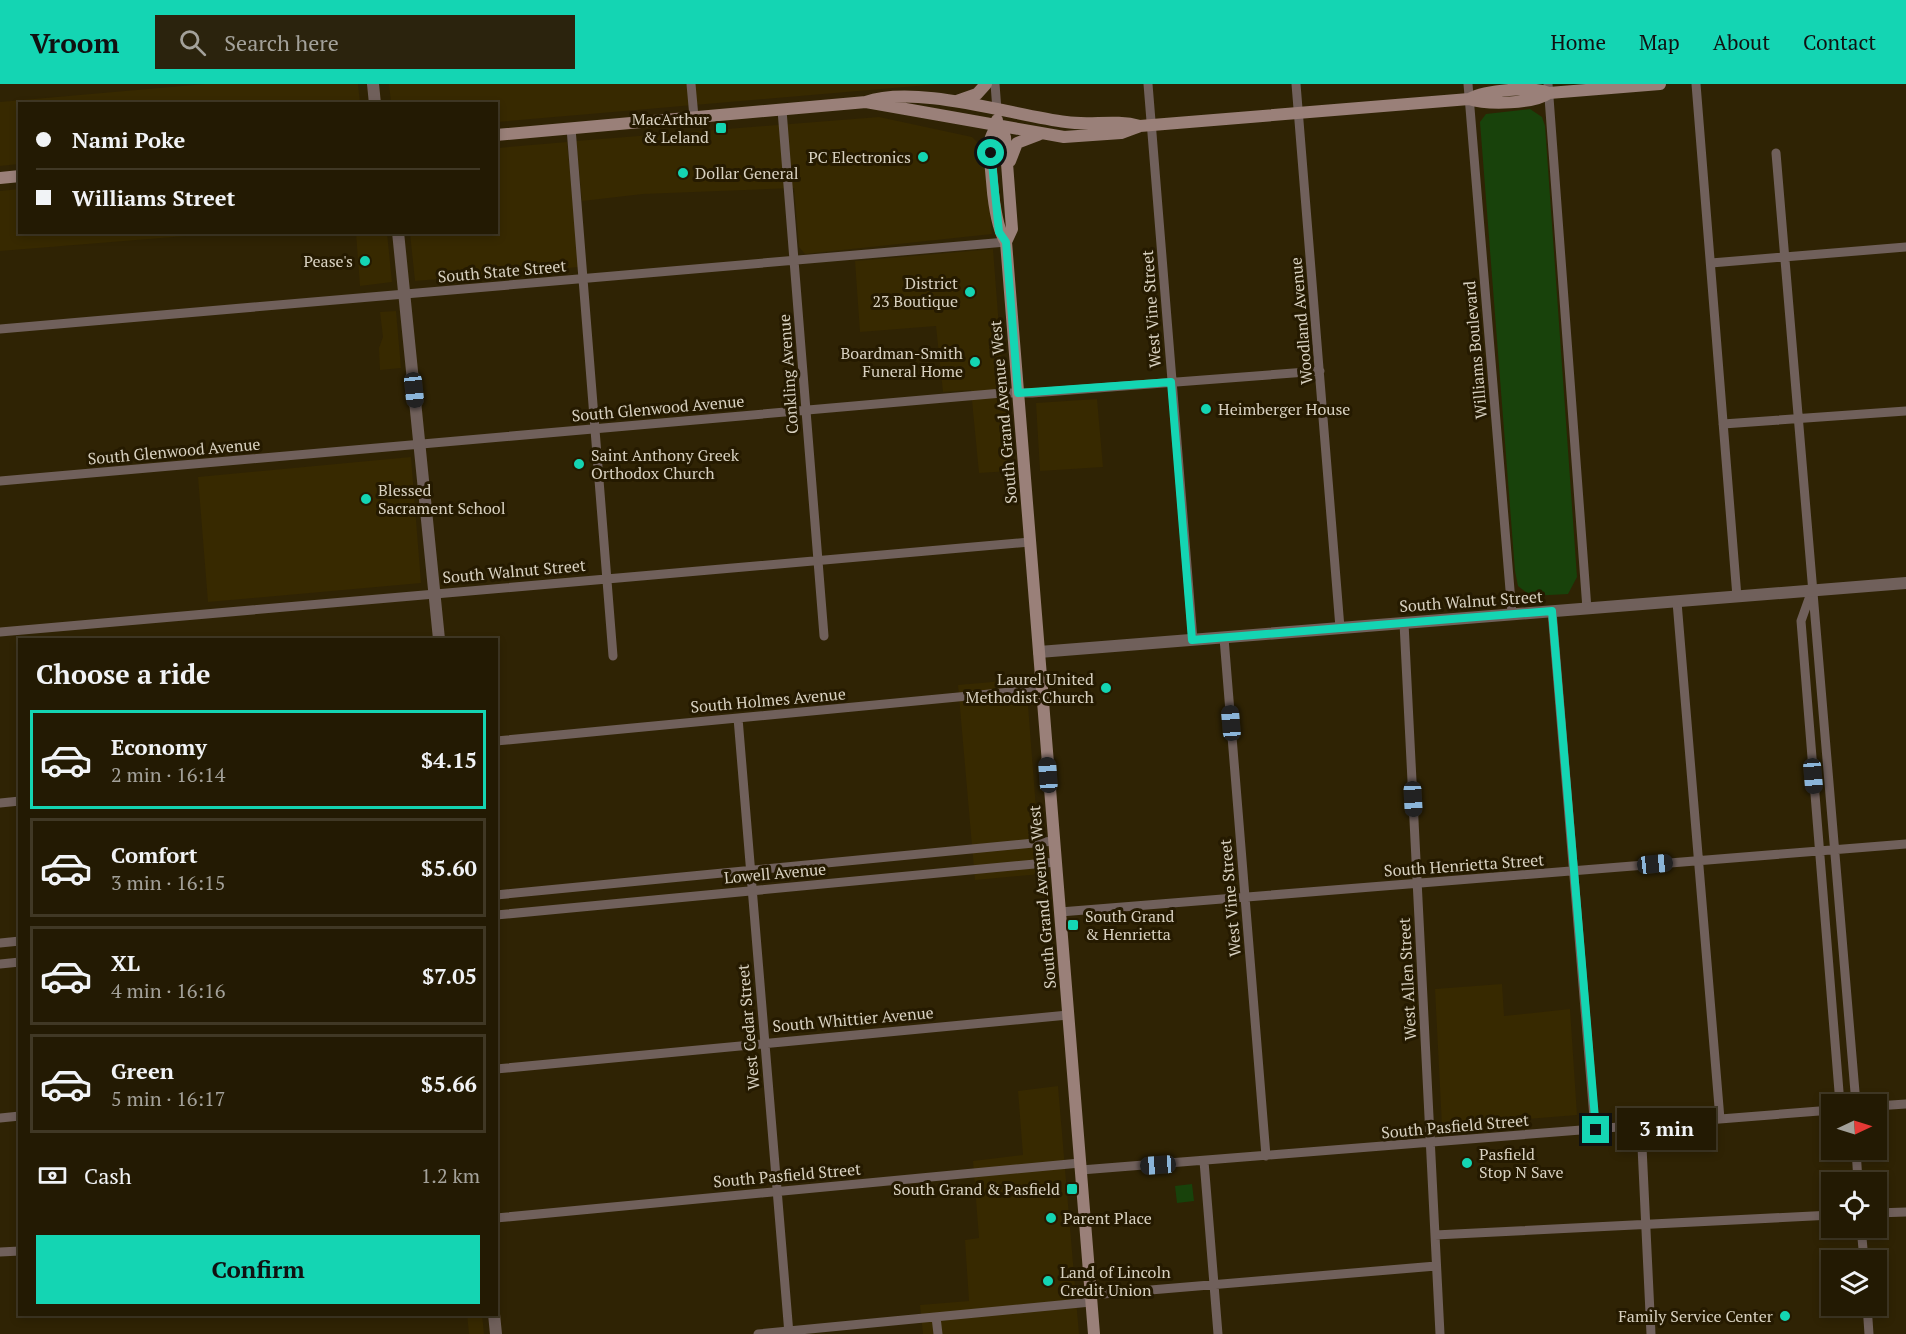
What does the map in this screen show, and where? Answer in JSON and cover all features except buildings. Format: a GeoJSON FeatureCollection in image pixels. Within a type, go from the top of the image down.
{"type":"FeatureCollection","features":[{"type":"Feature","properties":{"kind":"main road"},"geometry":{"type":"LineString","coordinates":[[957,101],[977,94],[986,84]]}},
{"type":"Feature","properties":{"kind":"main road"},"geometry":{"type":"LineString","coordinates":[[498,135],[866,102],[1041,134],[1090,137],[1121,133],[1145,126],[1469,99],[1482,103],[1540,99],[1555,88],[1660,84]]}},
{"type":"Feature","properties":{"kind":"main road"},"geometry":{"type":"LineString","coordinates":[[866,102],[878,97],[898,96],[957,101],[1067,122],[1120,121],[1145,126]]}},
{"type":"Feature","properties":{"kind":"main road","name":"South Grand Avenue West"},"geometry":{"type":"LineString","coordinates":[[997,110],[997,126],[990,138],[999,232],[1006,242]]}},
{"type":"Feature","properties":{"kind":"main road","name":"South Grand Avenue West"},"geometry":{"type":"LineString","coordinates":[[997,126],[1005,137],[1012,229],[1006,242],[1094,1334]]}},
{"type":"Feature","properties":{"kind":"main road"},"geometry":{"type":"LineString","coordinates":[[1008,178],[1011,152],[1017,143],[1041,134]]}},
{"type":"Feature","properties":{"kind":"main road"},"geometry":{"type":"LineString","coordinates":[[0,178],[18,176]]}},
{"type":"Feature","properties":{"kind":"street"},"geometry":{"type":"LineString","coordinates":[[373,84],[375,102]]}},
{"type":"Feature","properties":{"kind":"street"},"geometry":{"type":"LineString","coordinates":[[691,84],[694,117]]}},
{"type":"Feature","properties":{"kind":"street","name":"South Grand Avenue West"},"geometry":{"type":"LineString","coordinates":[[995,84],[997,110]]}},
{"type":"Feature","properties":{"kind":"street","name":"West Vine Street"},"geometry":{"type":"LineString","coordinates":[[1148,84],[1145,126],[1171,382],[1192,640]]}},
{"type":"Feature","properties":{"kind":"street","name":"Woodland Avenue"},"geometry":{"type":"LineString","coordinates":[[1296,84],[1340,628]]}},
{"type":"Feature","properties":{"kind":"street","name":"Williams Boulevard"},"geometry":{"type":"LineString","coordinates":[[1468,84],[1512,614]]}},
{"type":"Feature","properties":{"kind":"street"},"geometry":{"type":"LineString","coordinates":[[1696,84],[1737,597]]}},
{"type":"Feature","properties":{"kind":"street"},"geometry":{"type":"LineString","coordinates":[[1555,88],[1587,609]]}},
{"type":"Feature","properties":{"kind":"street","name":"Conkling Avenue"},"geometry":{"type":"LineString","coordinates":[[782,110],[824,636]]}},
{"type":"Feature","properties":{"kind":"street"},"geometry":{"type":"LineString","coordinates":[[571,128],[613,656]]}},
{"type":"Feature","properties":{"kind":"street"},"geometry":{"type":"LineString","coordinates":[[1776,153],[1855,1094]]}},
{"type":"Feature","properties":{"kind":"street"},"geometry":{"type":"LineString","coordinates":[[398,234],[439,638]]}},
{"type":"Feature","properties":{"kind":"street","name":"South State Street"},"geometry":{"type":"LineString","coordinates":[[0,329],[1006,242]]}},
{"type":"Feature","properties":{"kind":"street"},"geometry":{"type":"LineString","coordinates":[[1711,263],[1906,247]]}},
{"type":"Feature","properties":{"kind":"street","name":"South Glenwood Avenue"},"geometry":{"type":"LineString","coordinates":[[0,481],[1018,393],[1320,371]]}},
{"type":"Feature","properties":{"kind":"street"},"geometry":{"type":"LineString","coordinates":[[1724,424],[1906,411]]}},
{"type":"Feature","properties":{"kind":"street","name":"South Walnut Street"},"geometry":{"type":"LineString","coordinates":[[0,632],[1030,542]]}},
{"type":"Feature","properties":{"kind":"street","name":"South Walnut Street"},"geometry":{"type":"LineString","coordinates":[[1039,652],[1906,583]]}},
{"type":"Feature","properties":{"kind":"street"},"geometry":{"type":"LineString","coordinates":[[1812,591],[1801,621],[1839,1094]]}},
{"type":"Feature","properties":{"kind":"street"},"geometry":{"type":"LineString","coordinates":[[1677,602],[1720,1119]]}},
{"type":"Feature","properties":{"kind":"street"},"geometry":{"type":"LineString","coordinates":[[1552,611],[1596,1130]]}},
{"type":"Feature","properties":{"kind":"street","name":"West Allen Street"},"geometry":{"type":"LineString","coordinates":[[1404,623],[1440,1334]]}},
{"type":"Feature","properties":{"kind":"street","name":"West Vine Street"},"geometry":{"type":"LineString","coordinates":[[1224,638],[1266,1156]]}},
{"type":"Feature","properties":{"kind":"street","name":"South Holmes Avenue"},"geometry":{"type":"LineString","coordinates":[[498,741],[1042,689]]}},
{"type":"Feature","properties":{"kind":"street","name":"West Cedar Street"},"geometry":{"type":"LineString","coordinates":[[738,718],[789,1332]]}},
{"type":"Feature","properties":{"kind":"street"},"geometry":{"type":"LineString","coordinates":[[0,803],[18,801]]}},
{"type":"Feature","properties":{"kind":"street","name":"Lowell Avenue"},"geometry":{"type":"LineString","coordinates":[[498,895],[1054,841]]}},
{"type":"Feature","properties":{"kind":"street","name":"South Henrietta Street"},"geometry":{"type":"LineString","coordinates":[[1060,912],[1906,844]]}},
{"type":"Feature","properties":{"kind":"street","name":"Lowell Avenue"},"geometry":{"type":"LineString","coordinates":[[498,915],[1056,862]]}},
{"type":"Feature","properties":{"kind":"street"},"geometry":{"type":"LineString","coordinates":[[0,944],[18,942]]}},
{"type":"Feature","properties":{"kind":"street"},"geometry":{"type":"LineString","coordinates":[[0,964],[18,962]]}},
{"type":"Feature","properties":{"kind":"street","name":"South Whittier Avenue"},"geometry":{"type":"LineString","coordinates":[[498,1069],[1068,1015]]}},
{"type":"Feature","properties":{"kind":"street"},"geometry":{"type":"LineString","coordinates":[[1887,1105],[1906,1104]]}},
{"type":"Feature","properties":{"kind":"street","name":"South Pasfield Street"},"geometry":{"type":"LineString","coordinates":[[498,1218],[778,1191],[1081,1167],[1204,1161],[1821,1111]]}},
{"type":"Feature","properties":{"kind":"street"},"geometry":{"type":"LineString","coordinates":[[0,1118],[18,1116]]}},
{"type":"Feature","properties":{"kind":"street"},"geometry":{"type":"LineString","coordinates":[[1641,1126],[1651,1334]]}},
{"type":"Feature","properties":{"kind":"street"},"geometry":{"type":"LineString","coordinates":[[1204,1161],[1218,1334]]}},
{"type":"Feature","properties":{"kind":"street"},"geometry":{"type":"LineString","coordinates":[[1887,1213],[1906,1212]]}},
{"type":"Feature","properties":{"kind":"street"},"geometry":{"type":"LineString","coordinates":[[1435,1235],[1821,1216]]}},
{"type":"Feature","properties":{"kind":"street"},"geometry":{"type":"LineString","coordinates":[[0,1252],[18,1251]]}},
{"type":"Feature","properties":{"kind":"street"},"geometry":{"type":"LineString","coordinates":[[758,1334],[936,1317],[1214,1284],[1436,1266]]}},
{"type":"Feature","properties":{"kind":"street"},"geometry":{"type":"LineString","coordinates":[[494,1316],[496,1334]]}},
{"type":"Feature","properties":{"kind":"street"},"geometry":{"type":"LineString","coordinates":[[1868,1316],[1869,1334]]}},
{"type":"Feature","properties":{"kind":"street"},"geometry":{"type":"LineString","coordinates":[[936,1317],[938,1334]]}},
{"type":"Feature","properties":{"kind":"shaded area"},"geometry":{"type":"Polygon","coordinates":[[[205,84],[358,84],[360,102],[18,102],[18,164],[0,166],[0,102],[205,84]]]}},
{"type":"Feature","properties":{"kind":"shaded area"},"geometry":{"type":"Polygon","coordinates":[[[389,84],[940,84],[498,122],[498,102],[391,102],[389,84]]]}},
{"type":"Feature","properties":{"kind":"shaded area"},"geometry":{"type":"Polygon","coordinates":[[[879,117],[972,137],[982,147],[992,234],[805,254],[799,247],[794,188],[643,194],[582,201],[576,141],[879,117]]]}},
{"type":"Feature","properties":{"kind":"shaded area"},"geometry":{"type":"Polygon","coordinates":[[[567,142],[579,267],[415,281],[410,234],[498,234],[498,148],[567,142]]]}},
{"type":"Feature","properties":{"kind":"shaded area"},"geometry":{"type":"Polygon","coordinates":[[[18,189],[18,234],[211,234],[0,251],[0,191],[18,189]]]}},
{"type":"Feature","properties":{"kind":"shaded area"},"geometry":{"type":"Polygon","coordinates":[[[356,234],[387,234],[392,282],[360,286],[356,234]]]}},
{"type":"Feature","properties":{"kind":"shaded area"},"geometry":{"type":"Polygon","coordinates":[[[993,249],[1010,471],[979,473],[971,390],[943,392],[936,326],[860,332],[855,261],[993,249]]]}},
{"type":"Feature","properties":{"kind":"shaded area"},"geometry":{"type":"Polygon","coordinates":[[[396,311],[401,368],[380,370],[379,348],[383,337],[380,312],[396,311]]]}},
{"type":"Feature","properties":{"kind":"shaded area"},"geometry":{"type":"Polygon","coordinates":[[[1097,399],[1103,467],[1040,471],[1036,403],[1097,399]]]}},
{"type":"Feature","properties":{"kind":"shaded area"},"geometry":{"type":"Polygon","coordinates":[[[411,457],[421,583],[208,602],[198,477],[411,457]]]}},
{"type":"Feature","properties":{"kind":"shaded area"},"geometry":{"type":"Polygon","coordinates":[[[1026,679],[1041,874],[975,880],[958,685],[1026,679]]]}},
{"type":"Feature","properties":{"kind":"shaded area"},"geometry":{"type":"Polygon","coordinates":[[[1502,984],[1504,1016],[1570,1009],[1577,1115],[1442,1126],[1435,989],[1502,984]]]}},
{"type":"Feature","properties":{"kind":"shaded area"},"geometry":{"type":"Polygon","coordinates":[[[1058,1086],[1079,1334],[923,1334],[920,1305],[969,1301],[965,1240],[979,1238],[973,1161],[1023,1155],[1018,1091],[1058,1086]]]}},
{"type":"Feature","properties":{"kind":"shaded area"},"geometry":{"type":"Polygon","coordinates":[[[467,1316],[482,1316],[484,1334],[469,1334],[467,1316]]]}},
{"type":"Feature","properties":{"kind":"green space"},"geometry":{"type":"Polygon","coordinates":[[[1530,109],[1542,117],[1545,126],[1577,577],[1568,594],[1531,596],[1518,586],[1515,571],[1480,122],[1486,114],[1530,109]]]}},
{"type":"Feature","properties":{"kind":"green space"},"geometry":{"type":"Polygon","coordinates":[[[1192,1184],[1194,1201],[1177,1203],[1175,1186],[1192,1184]]]}},
{"type":"Feature","properties":{"kind":"place","name":"MacArthur & Leland"},"geometry":{"type":"Point","coordinates":[721,128]}},
{"type":"Feature","properties":{"kind":"place","name":"PC Electronics"},"geometry":{"type":"Point","coordinates":[923,157]}},
{"type":"Feature","properties":{"kind":"place","name":"Dollar General"},"geometry":{"type":"Point","coordinates":[683,173]}},
{"type":"Feature","properties":{"kind":"place","name":"Pease's"},"geometry":{"type":"Point","coordinates":[365,261]}},
{"type":"Feature","properties":{"kind":"place","name":"District 23 Boutique"},"geometry":{"type":"Point","coordinates":[970,292]}},
{"type":"Feature","properties":{"kind":"place","name":"Boardman-Smith Funeral Home"},"geometry":{"type":"Point","coordinates":[975,362]}},
{"type":"Feature","properties":{"kind":"place","name":"Heimberger House"},"geometry":{"type":"Point","coordinates":[1206,409]}},
{"type":"Feature","properties":{"kind":"place","name":"Saint Anthony Greek Orthodox Church"},"geometry":{"type":"Point","coordinates":[579,464]}},
{"type":"Feature","properties":{"kind":"place","name":"Blessed Sacrament School"},"geometry":{"type":"Point","coordinates":[366,499]}},
{"type":"Feature","properties":{"kind":"place","name":"Laurel United Methodist Church"},"geometry":{"type":"Point","coordinates":[1106,688]}},
{"type":"Feature","properties":{"kind":"place","name":"South Grand & Henrietta"},"geometry":{"type":"Point","coordinates":[1073,925]}},
{"type":"Feature","properties":{"kind":"place","name":"Pasfield Stop N Save"},"geometry":{"type":"Point","coordinates":[1467,1163]}},
{"type":"Feature","properties":{"kind":"place","name":"South Grand & Pasfield"},"geometry":{"type":"Point","coordinates":[1072,1189]}},
{"type":"Feature","properties":{"kind":"place","name":"Parent Place"},"geometry":{"type":"Point","coordinates":[1051,1218]}},
{"type":"Feature","properties":{"kind":"place","name":"Land of Lincoln Credit Union"},"geometry":{"type":"Point","coordinates":[1048,1281]}},
{"type":"Feature","properties":{"kind":"place","name":"Family Service Center"},"geometry":{"type":"Point","coordinates":[1785,1316]}},
{"type":"Feature","properties":{"kind":"route"},"geometry":{"type":"LineString","coordinates":[[991,153],[999,232],[1006,242],[1018,393],[1171,382],[1192,640],[1552,611],[1596,1130]]}}]}
